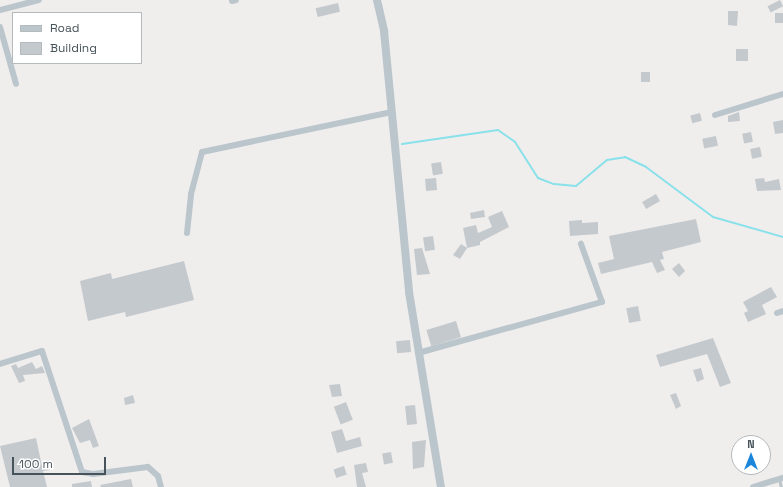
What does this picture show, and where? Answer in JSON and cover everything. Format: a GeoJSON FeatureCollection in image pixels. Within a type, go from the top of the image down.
{"type":"FeatureCollection","features":[{"type":"Feature","properties":{"kind":"street"},"geometry":{"type":"LineString","coordinates":[[0,10],[39,0]]}},
{"type":"Feature","properties":{"kind":"street"},"geometry":{"type":"LineString","coordinates":[[377,0],[384,31],[418,353],[441,487]]}},
{"type":"Feature","properties":{"kind":"street"},"geometry":{"type":"LineString","coordinates":[[0,27],[16,84]]}},
{"type":"Feature","properties":{"kind":"street"},"geometry":{"type":"LineString","coordinates":[[715,116],[783,94]]}},
{"type":"Feature","properties":{"kind":"street"},"geometry":{"type":"LineString","coordinates":[[188,233],[190,194],[202,152],[392,112]]}},
{"type":"Feature","properties":{"kind":"street"},"geometry":{"type":"LineString","coordinates":[[418,353],[602,302],[581,244]]}},
{"type":"Feature","properties":{"kind":"street"},"geometry":{"type":"LineString","coordinates":[[0,364],[42,351],[82,472],[93,474],[148,467],[158,476],[162,487]]}},
{"type":"Feature","properties":{"kind":"street"},"geometry":{"type":"LineString","coordinates":[[753,487],[781,479]]}},
{"type":"Feature","properties":{"kind":"lane"},"geometry":{"type":"LineString","coordinates":[[781,479],[781,487]]}},
{"type":"Feature","properties":{"kind":"building"},"geometry":{"type":"Polygon","coordinates":[[[780,0],[783,6],[771,13],[768,6],[780,0]]]}},
{"type":"Feature","properties":{"kind":"building"},"geometry":{"type":"Polygon","coordinates":[[[338,3],[340,12],[318,17],[316,8],[338,3]]]}},
{"type":"Feature","properties":{"kind":"building"},"geometry":{"type":"Polygon","coordinates":[[[728,11],[738,11],[737,26],[728,25],[728,11]]]}},
{"type":"Feature","properties":{"kind":"building"},"geometry":{"type":"Polygon","coordinates":[[[775,13],[783,13],[783,23],[775,23],[775,13]]]}},
{"type":"Feature","properties":{"kind":"building"},"geometry":{"type":"Polygon","coordinates":[[[736,49],[748,49],[748,61],[736,61],[736,49]]]}},
{"type":"Feature","properties":{"kind":"building"},"geometry":{"type":"Polygon","coordinates":[[[641,72],[650,72],[650,82],[641,82],[641,72]]]}},
{"type":"Feature","properties":{"kind":"building"},"geometry":{"type":"Polygon","coordinates":[[[739,112],[740,121],[728,122],[728,116],[739,112]]]}},
{"type":"Feature","properties":{"kind":"building"},"geometry":{"type":"Polygon","coordinates":[[[700,113],[702,121],[692,123],[690,115],[700,113]]]}},
{"type":"Feature","properties":{"kind":"building"},"geometry":{"type":"Polygon","coordinates":[[[783,120],[783,133],[775,134],[773,122],[783,120]]]}},
{"type":"Feature","properties":{"kind":"building"},"geometry":{"type":"Polygon","coordinates":[[[751,132],[753,142],[744,144],[742,134],[751,132]]]}},
{"type":"Feature","properties":{"kind":"building"},"geometry":{"type":"Polygon","coordinates":[[[716,136],[718,146],[704,148],[702,139],[716,136]]]}},
{"type":"Feature","properties":{"kind":"building"},"geometry":{"type":"Polygon","coordinates":[[[760,147],[762,157],[752,159],[750,149],[760,147]]]}},
{"type":"Feature","properties":{"kind":"building"},"geometry":{"type":"Polygon","coordinates":[[[441,162],[443,174],[433,175],[431,164],[441,162]]]}},
{"type":"Feature","properties":{"kind":"building"},"geometry":{"type":"Polygon","coordinates":[[[436,178],[437,190],[426,191],[425,179],[436,178]]]}},
{"type":"Feature","properties":{"kind":"building"},"geometry":{"type":"Polygon","coordinates":[[[764,178],[765,182],[779,179],[781,190],[757,191],[755,179],[764,178]]]}},
{"type":"Feature","properties":{"kind":"building"},"geometry":{"type":"Polygon","coordinates":[[[656,194],[660,201],[646,209],[642,202],[656,194]]]}},
{"type":"Feature","properties":{"kind":"building"},"geometry":{"type":"Polygon","coordinates":[[[484,210],[485,217],[471,219],[470,213],[484,210]]]}},
{"type":"Feature","properties":{"kind":"building"},"geometry":{"type":"Polygon","coordinates":[[[502,211],[509,227],[480,242],[480,245],[467,248],[463,228],[476,225],[478,233],[492,227],[488,217],[502,211]]]}},
{"type":"Feature","properties":{"kind":"building"},"geometry":{"type":"Polygon","coordinates":[[[696,219],[701,242],[662,252],[664,259],[660,260],[665,270],[657,273],[652,262],[601,274],[598,263],[614,259],[609,236],[696,219]]]}},
{"type":"Feature","properties":{"kind":"building"},"geometry":{"type":"Polygon","coordinates":[[[582,220],[582,223],[598,222],[598,234],[570,236],[569,221],[582,220]]]}},
{"type":"Feature","properties":{"kind":"building"},"geometry":{"type":"Polygon","coordinates":[[[433,236],[435,250],[425,251],[423,237],[433,236]]]}},
{"type":"Feature","properties":{"kind":"building"},"geometry":{"type":"Polygon","coordinates":[[[461,244],[467,248],[460,259],[453,255],[461,244]]]}},
{"type":"Feature","properties":{"kind":"building"},"geometry":{"type":"Polygon","coordinates":[[[422,248],[430,274],[417,275],[414,249],[422,248]]]}},
{"type":"Feature","properties":{"kind":"building"},"geometry":{"type":"Polygon","coordinates":[[[184,261],[194,300],[126,317],[125,312],[88,321],[80,281],[111,273],[112,279],[184,261]]]}},
{"type":"Feature","properties":{"kind":"building"},"geometry":{"type":"Polygon","coordinates":[[[679,263],[685,271],[679,277],[672,269],[679,263]]]}},
{"type":"Feature","properties":{"kind":"building"},"geometry":{"type":"Polygon","coordinates":[[[771,287],[777,297],[762,305],[766,314],[748,322],[744,313],[748,311],[743,302],[771,287]]]}},
{"type":"Feature","properties":{"kind":"building"},"geometry":{"type":"Polygon","coordinates":[[[638,306],[641,321],[629,323],[626,308],[638,306]]]}},
{"type":"Feature","properties":{"kind":"building"},"geometry":{"type":"Polygon","coordinates":[[[456,321],[461,337],[431,346],[426,330],[456,321]]]}},
{"type":"Feature","properties":{"kind":"building"},"geometry":{"type":"Polygon","coordinates":[[[713,338],[731,383],[720,387],[707,354],[660,367],[656,355],[713,338]]]}},
{"type":"Feature","properties":{"kind":"building"},"geometry":{"type":"Polygon","coordinates":[[[410,340],[411,352],[397,353],[396,341],[410,340]]]}},
{"type":"Feature","properties":{"kind":"building"},"geometry":{"type":"Polygon","coordinates":[[[32,362],[36,369],[42,366],[45,373],[23,375],[25,381],[19,383],[11,366],[16,364],[18,368],[32,362]]]}},
{"type":"Feature","properties":{"kind":"building"},"geometry":{"type":"Polygon","coordinates":[[[701,368],[704,379],[697,382],[693,370],[701,368]]]}},
{"type":"Feature","properties":{"kind":"building"},"geometry":{"type":"Polygon","coordinates":[[[340,384],[342,396],[332,397],[329,385],[340,384]]]}},
{"type":"Feature","properties":{"kind":"building"},"geometry":{"type":"Polygon","coordinates":[[[676,393],[681,406],[676,409],[670,395],[676,393]]]}},
{"type":"Feature","properties":{"kind":"building"},"geometry":{"type":"Polygon","coordinates":[[[133,395],[135,403],[125,405],[124,398],[133,395]]]}},
{"type":"Feature","properties":{"kind":"building"},"geometry":{"type":"Polygon","coordinates":[[[346,402],[353,420],[341,424],[334,407],[346,402]]]}},
{"type":"Feature","properties":{"kind":"building"},"geometry":{"type":"Polygon","coordinates":[[[415,405],[417,424],[407,425],[405,406],[415,405]]]}},
{"type":"Feature","properties":{"kind":"building"},"geometry":{"type":"Polygon","coordinates":[[[89,419],[99,446],[93,448],[90,440],[80,443],[72,428],[89,419]]]}},
{"type":"Feature","properties":{"kind":"building"},"geometry":{"type":"Polygon","coordinates":[[[342,429],[346,441],[360,437],[362,446],[337,453],[331,432],[342,429]]]}},
{"type":"Feature","properties":{"kind":"building"},"geometry":{"type":"Polygon","coordinates":[[[36,438],[42,466],[49,465],[50,470],[43,471],[47,487],[10,487],[0,446],[36,438]]]}},
{"type":"Feature","properties":{"kind":"building"},"geometry":{"type":"Polygon","coordinates":[[[426,440],[424,467],[413,469],[412,442],[426,440]]]}},
{"type":"Feature","properties":{"kind":"building"},"geometry":{"type":"Polygon","coordinates":[[[391,452],[393,463],[384,464],[382,454],[391,452]]]}},
{"type":"Feature","properties":{"kind":"building"},"geometry":{"type":"Polygon","coordinates":[[[366,463],[368,472],[362,473],[366,487],[357,487],[354,465],[366,463]]]}},
{"type":"Feature","properties":{"kind":"building"},"geometry":{"type":"Polygon","coordinates":[[[344,466],[347,475],[336,478],[334,469],[344,466]]]}},
{"type":"Feature","properties":{"kind":"building"},"geometry":{"type":"Polygon","coordinates":[[[131,479],[133,487],[101,487],[100,485],[131,479]]]}},
{"type":"Feature","properties":{"kind":"building"},"geometry":{"type":"Polygon","coordinates":[[[91,481],[92,487],[72,487],[72,484],[91,481]]]}},
{"type":"Feature","properties":{"kind":"waterway"},"geometry":{"type":"LineString","coordinates":[[402,144],[498,130],[515,142],[538,178],[554,184],[576,186],[607,160],[625,157],[646,167],[713,217],[783,237]]}}]}
